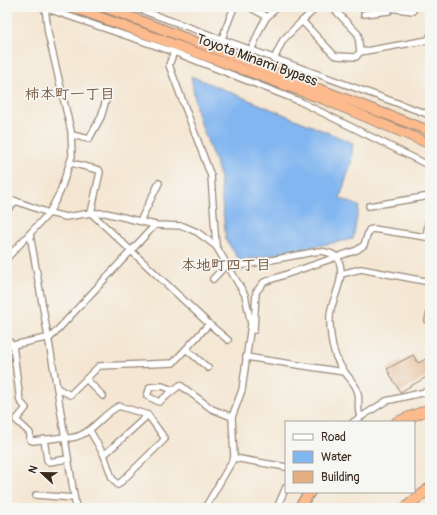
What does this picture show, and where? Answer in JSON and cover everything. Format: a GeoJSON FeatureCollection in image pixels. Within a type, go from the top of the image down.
{"type":"FeatureCollection","features":[{"type":"Feature","properties":{"kind":"highway","name":"Toyota Minami Bypass"},"geometry":{"type":"LineString","coordinates":[[72,7],[323,99],[430,144]]}},
{"type":"Feature","properties":{"kind":"highway","name":"Toyota Minami Bypass"},"geometry":{"type":"LineString","coordinates":[[104,7],[430,130]]}},
{"type":"Feature","properties":{"kind":"highway"},"geometry":{"type":"LineString","coordinates":[[390,126],[396,133],[430,149]]}},
{"type":"Feature","properties":{"kind":"highway"},"geometry":{"type":"LineString","coordinates":[[400,421],[430,409]]}},
{"type":"Feature","properties":{"kind":"highway"},"geometry":{"type":"LineString","coordinates":[[405,508],[430,488]]}},
{"type":"Feature","properties":{"kind":"highway"},"geometry":{"type":"LineString","coordinates":[[299,508],[309,493]]}},
{"type":"Feature","properties":{"kind":"street"},"geometry":{"type":"LineString","coordinates":[[7,258],[50,213],[71,163],[72,135],[48,33],[44,7],[174,52],[299,101],[430,166]]}},
{"type":"Feature","properties":{"kind":"street"},"geometry":{"type":"LineString","coordinates":[[133,7],[144,9],[221,41],[430,115]]}},
{"type":"Feature","properties":{"kind":"street"},"geometry":{"type":"LineString","coordinates":[[221,41],[234,7]]}},
{"type":"Feature","properties":{"kind":"street"},"geometry":{"type":"LineString","coordinates":[[249,7],[264,15],[266,18]]}},
{"type":"Feature","properties":{"kind":"street"},"geometry":{"type":"LineString","coordinates":[[251,51],[266,18],[277,7]]}},
{"type":"Feature","properties":{"kind":"street"},"geometry":{"type":"LineString","coordinates":[[274,59],[283,40],[317,7]]}},
{"type":"Feature","properties":{"kind":"street"},"geometry":{"type":"LineString","coordinates":[[332,7],[358,34],[360,52]]}},
{"type":"Feature","properties":{"kind":"street"},"geometry":{"type":"LineString","coordinates":[[364,14],[389,11],[389,8],[413,11]]}},
{"type":"Feature","properties":{"kind":"street"},"geometry":{"type":"LineString","coordinates":[[302,21],[337,56],[356,57],[360,52],[428,40],[430,36]]}},
{"type":"Feature","properties":{"kind":"street"},"geometry":{"type":"LineString","coordinates":[[174,52],[169,65],[211,176],[216,246]]}},
{"type":"Feature","properties":{"kind":"street"},"geometry":{"type":"LineString","coordinates":[[72,135],[89,139],[101,117],[106,100]]}},
{"type":"Feature","properties":{"kind":"street"},"geometry":{"type":"LineString","coordinates":[[71,163],[99,170],[100,172],[91,213]]}},
{"type":"Feature","properties":{"kind":"street"},"geometry":{"type":"LineString","coordinates":[[140,221],[159,183]]}},
{"type":"Feature","properties":{"kind":"street"},"geometry":{"type":"LineString","coordinates":[[369,206],[430,196]]}},
{"type":"Feature","properties":{"kind":"street"},"geometry":{"type":"LineString","coordinates":[[7,198],[50,213],[73,217],[91,213],[106,213],[155,225],[184,226],[197,232],[216,246],[242,288],[248,303],[251,324],[242,390],[232,417],[234,458],[205,508]]}},
{"type":"Feature","properties":{"kind":"street"},"geometry":{"type":"LineString","coordinates":[[7,210],[16,201]]}},
{"type":"Feature","properties":{"kind":"street"},"geometry":{"type":"LineString","coordinates":[[91,213],[228,340]]}},
{"type":"Feature","properties":{"kind":"street"},"geometry":{"type":"LineString","coordinates":[[250,339],[254,334],[256,292],[262,284],[357,250],[364,245],[369,230],[373,229],[428,238],[430,213]]}},
{"type":"Feature","properties":{"kind":"street"},"geometry":{"type":"LineString","coordinates":[[13,345],[48,339],[132,252],[155,225]]}},
{"type":"Feature","properties":{"kind":"street"},"geometry":{"type":"LineString","coordinates":[[30,234],[76,508]]}},
{"type":"Feature","properties":{"kind":"street"},"geometry":{"type":"LineString","coordinates":[[213,279],[228,266],[318,251],[333,254],[340,262],[341,274],[339,288],[331,309],[331,336],[335,357],[344,372],[357,388],[359,396],[357,410],[360,416]]}},
{"type":"Feature","properties":{"kind":"street"},"geometry":{"type":"LineString","coordinates":[[341,274],[361,269],[430,282]]}},
{"type":"Feature","properties":{"kind":"street"},"geometry":{"type":"LineString","coordinates":[[57,388],[70,395],[99,366],[173,363],[209,324]]}},
{"type":"Feature","properties":{"kind":"street"},"geometry":{"type":"LineString","coordinates":[[7,339],[13,345],[20,401],[26,408],[16,420],[30,433],[30,440],[65,438],[74,439],[90,431],[119,406],[148,415],[165,439],[118,485],[112,478],[104,455],[90,431]]}},
{"type":"Feature","properties":{"kind":"street"},"geometry":{"type":"LineString","coordinates":[[186,349],[208,368]]}},
{"type":"Feature","properties":{"kind":"street"},"geometry":{"type":"LineString","coordinates":[[246,357],[344,372]]}},
{"type":"Feature","properties":{"kind":"street"},"geometry":{"type":"LineString","coordinates":[[86,379],[102,396]]}},
{"type":"Feature","properties":{"kind":"street"},"geometry":{"type":"LineString","coordinates":[[173,390],[180,385],[212,410],[232,417]]}},
{"type":"Feature","properties":{"kind":"street"},"geometry":{"type":"LineString","coordinates":[[355,421],[360,416],[386,401],[430,391]]}},
{"type":"Feature","properties":{"kind":"street"},"geometry":{"type":"LineString","coordinates":[[104,455],[148,415]]}},
{"type":"Feature","properties":{"kind":"street"},"geometry":{"type":"LineString","coordinates":[[44,439],[46,460],[49,462],[68,459]]}},
{"type":"Feature","properties":{"kind":"street"},"geometry":{"type":"LineString","coordinates":[[234,458],[285,467]]}},
{"type":"Feature","properties":{"kind":"street"},"geometry":{"type":"LineString","coordinates":[[277,508],[285,489]]}},
{"type":"Feature","properties":{"kind":"street"},"geometry":{"type":"LineString","coordinates":[[36,495],[74,498]]}},
{"type":"Feature","properties":{"kind":"water"},"geometry":{"type":"Polygon","coordinates":[[[191,76],[353,143],[351,163],[340,198],[359,206],[353,239],[240,261],[226,240],[219,172],[197,113],[191,76]]]}},
{"type":"Feature","properties":{"kind":"building"},"geometry":{"type":"Polygon","coordinates":[[[428,304],[430,305],[430,324],[424,323],[428,304]]]}},
{"type":"Feature","properties":{"kind":"building"},"geometry":{"type":"Polygon","coordinates":[[[413,355],[418,363],[430,357],[430,375],[400,392],[387,369],[413,355]]]}},
{"type":"Feature","properties":{"kind":"district","name":"柿本町一丁目"},"geometry":{"type":"Point","coordinates":[70,94]}},
{"type":"Feature","properties":{"kind":"district","name":"本地町四丁目"},"geometry":{"type":"Point","coordinates":[226,265]}}]}
